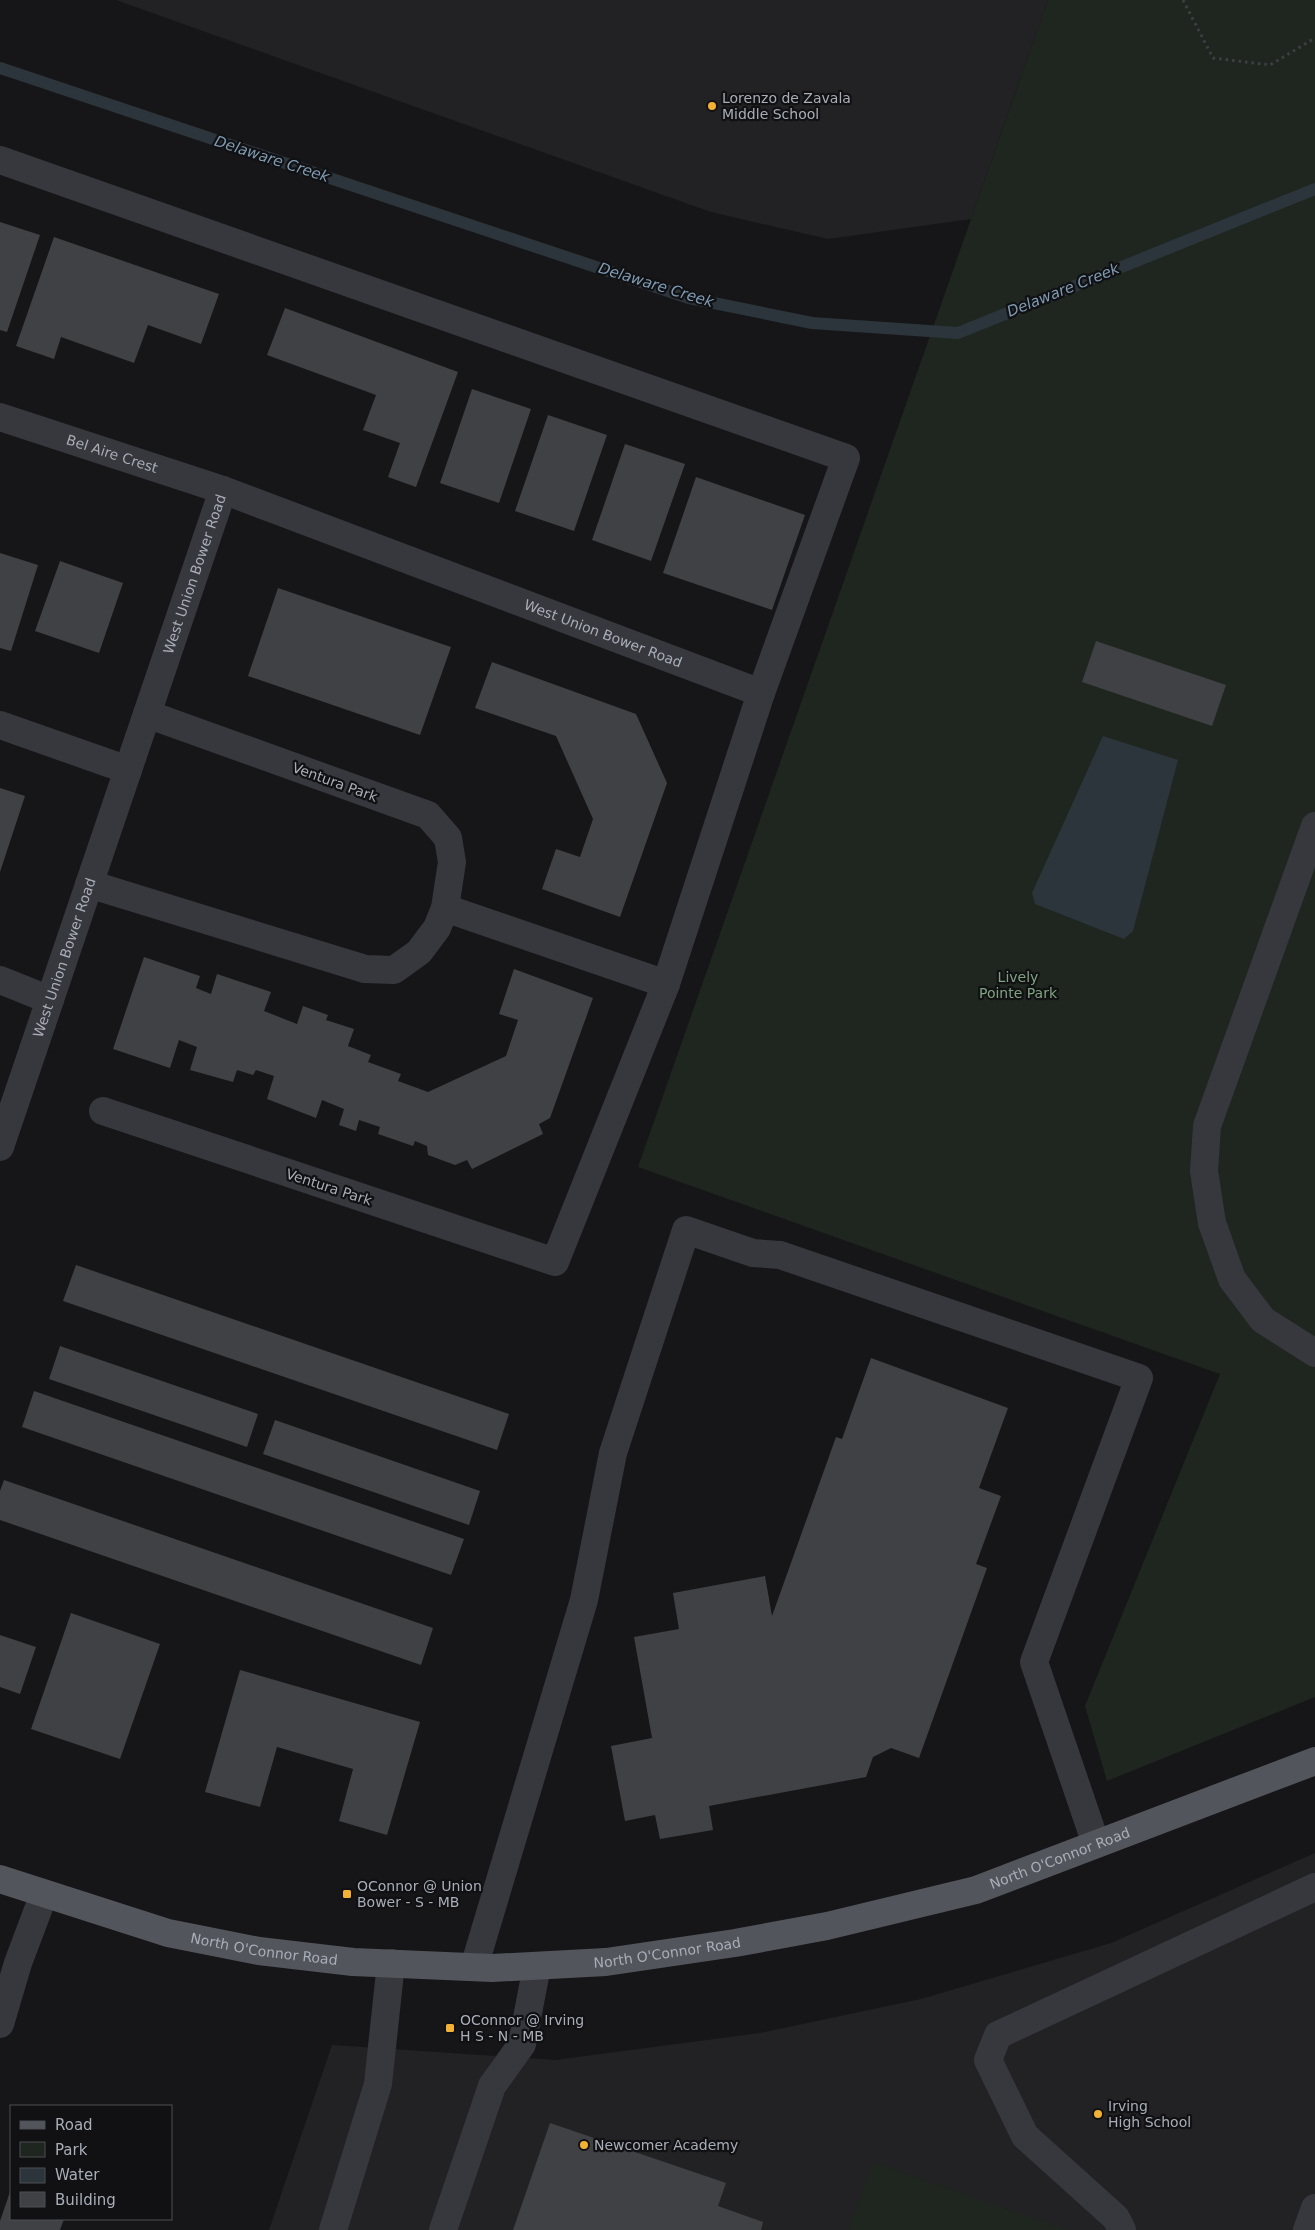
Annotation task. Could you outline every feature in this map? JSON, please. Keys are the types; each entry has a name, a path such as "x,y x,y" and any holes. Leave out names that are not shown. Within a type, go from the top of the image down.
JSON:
{"main road":[{"name":"North O'Connor Road","path":"0,1879 168,1933 259,1950 353,1962 474,1967 606,1962 735,1943 827,1926 976,1890 1315,1761"}],"street":[{"path":"0,160 846,458 761,693 666,984 445,908"},
{"name":"Bel Aire Crest","path":"0,417 224,490"},
{"name":"West Union Bower Road","path":"0,1147 224,490 761,693"},
{"name":"Ventura Park","path":"89,884 365,969 394,970 419,952 437,928 445,908 452,862 448,838 428,815 147,714"},
{"path":"0,725 128,770"},
{"path":"1315,826 1207,1126 1204,1171 1212,1223 1232,1279 1263,1320 1315,1353"},
{"path":"0,980 50,1000"},
{"name":"Ventura Park","path":"103,1111 555,1262 666,984"},
{"path":"474,1967 584,1600 613,1453 686,1230 753,1253 780,1254 1138,1378 1034,1662 1096,1844"},
{"path":"1122,2230 1116,2218 1025,2136 988,2060 998,2035 1315,1887"},
{"path":"0,2024 18,1963 44,1894"},
{"path":"333,2230 378,2084 391,1963"},
{"path":"443,2230 492,2086 522,2044 538,1966"},
{"path":"1307,2230 1315,2208"}],"path":[{"path":"1184,0 1213,58 1270,65 1315,38"}],"shaded area":[{"name":"Lorenzo de Zavala Middle School","path":"116,0 1048,0 971,219 828,239 711,212"},
{"path":"1315,1853 1315,2230 269,2230 332,2045 555,2060 760,2033 921,1999 1111,1943"}],"green space":[{"name":"Lively Pointe Park","path":"1048,0 1315,0 1315,1697 1107,1781 1085,1706 1220,1374 638,1167"},
{"path":"873,2162 1067,2230 849,2230"}],"water":[{"path":"1103,736 1178,760 1133,931 1124,939 1035,904 1032,893"}],"building":[{"path":"0,222 40,235 7,332 0,330"},
{"path":"54,237 219,294 201,344 148,325 134,363 61,337 54,359 16,346"},
{"path":"285,308 458,372 416,487 388,477 400,443 363,430 376,395 267,355"},
{"path":"472,389 531,409 499,503 440,483"},
{"path":"548,415 607,435 574,531 515,511"},
{"path":"625,444 685,464 651,561 592,540"},
{"path":"696,477 805,515 772,610 663,573"},
{"path":"0,553 38,565 11,651 0,648"},
{"path":"60,561 123,583 99,653 35,631"},
{"path":"278,588 451,647 420,735 248,676"},
{"path":"1096,641 1226,685 1212,726 1082,682"},
{"path":"492,662 636,714 667,783 620,917 542,889 556,849 580,857 593,819 556,736 475,708"},
{"path":"0,788 25,796 0,872"},
{"path":"144,957 200,976 196,988 211,994 217,974 271,992 264,1011 297,1024 303,1006 328,1015 326,1020 354,1029 348,1046 371,1055 368,1062 401,1074 398,1081 428,1092 506,1056 518,1020 499,1014 514,969 593,998 550,1118 539,1124 543,1134 472,1169 467,1160 455,1165 428,1155 427,1146 415,1141 413,1146 378,1134 380,1127 359,1120 356,1131 339,1125 344,1109 322,1100 316,1118 267,1099 274,1076 256,1070 253,1075 237,1070 233,1082 190,1070 197,1047 179,1040 170,1068 113,1049"},
{"path":"76,1265 509,1414 497,1450 63,1301"},
{"path":"60,1346 258,1414 247,1447 49,1379"},
{"path":"871,1358 1008,1408 979,1488 1001,1496 976,1564 987,1568 919,1758 891,1748 873,1757 866,1777 709,1806 713,1830 660,1839 655,1815 625,1821 611,1746 652,1738 634,1637 679,1629 673,1593 765,1576 772,1616 836,1437 842,1439"},
{"path":"34,1391 464,1539 451,1575 22,1427"},
{"path":"275,1420 480,1491 469,1525 263,1454"},
{"path":"4,1480 433,1628 421,1665 0,1520 0,1491"},
{"path":"71,1613 160,1644 120,1759 31,1729"},
{"path":"0,1635 36,1647 20,1694 0,1687"},
{"path":"240,1670 420,1722 387,1835 339,1821 353,1769 277,1747 260,1807 205,1792"},
{"path":"550,2123 726,2183 718,2206 763,2222 761,2230 513,2230"},
{"path":"10,2192 10,2220 64,2220 60,2230 0,2230 0,2221"}],"waterway":[{"name":"Delaware Creek","path":"0,68 689,298 812,323 958,333 1315,189"}],"place":[{"name":"Lorenzo de Zavala Middle School","path":"712,106"},
{"name":"OConnor @ Union Bower - S - MB","path":"347,1894"},
{"name":"OConnor @ Irving H S - N - MB","path":"450,2028"},
{"name":"Irving High School","path":"1098,2114"},
{"name":"Newcomer Academy","path":"584,2145"}]}
